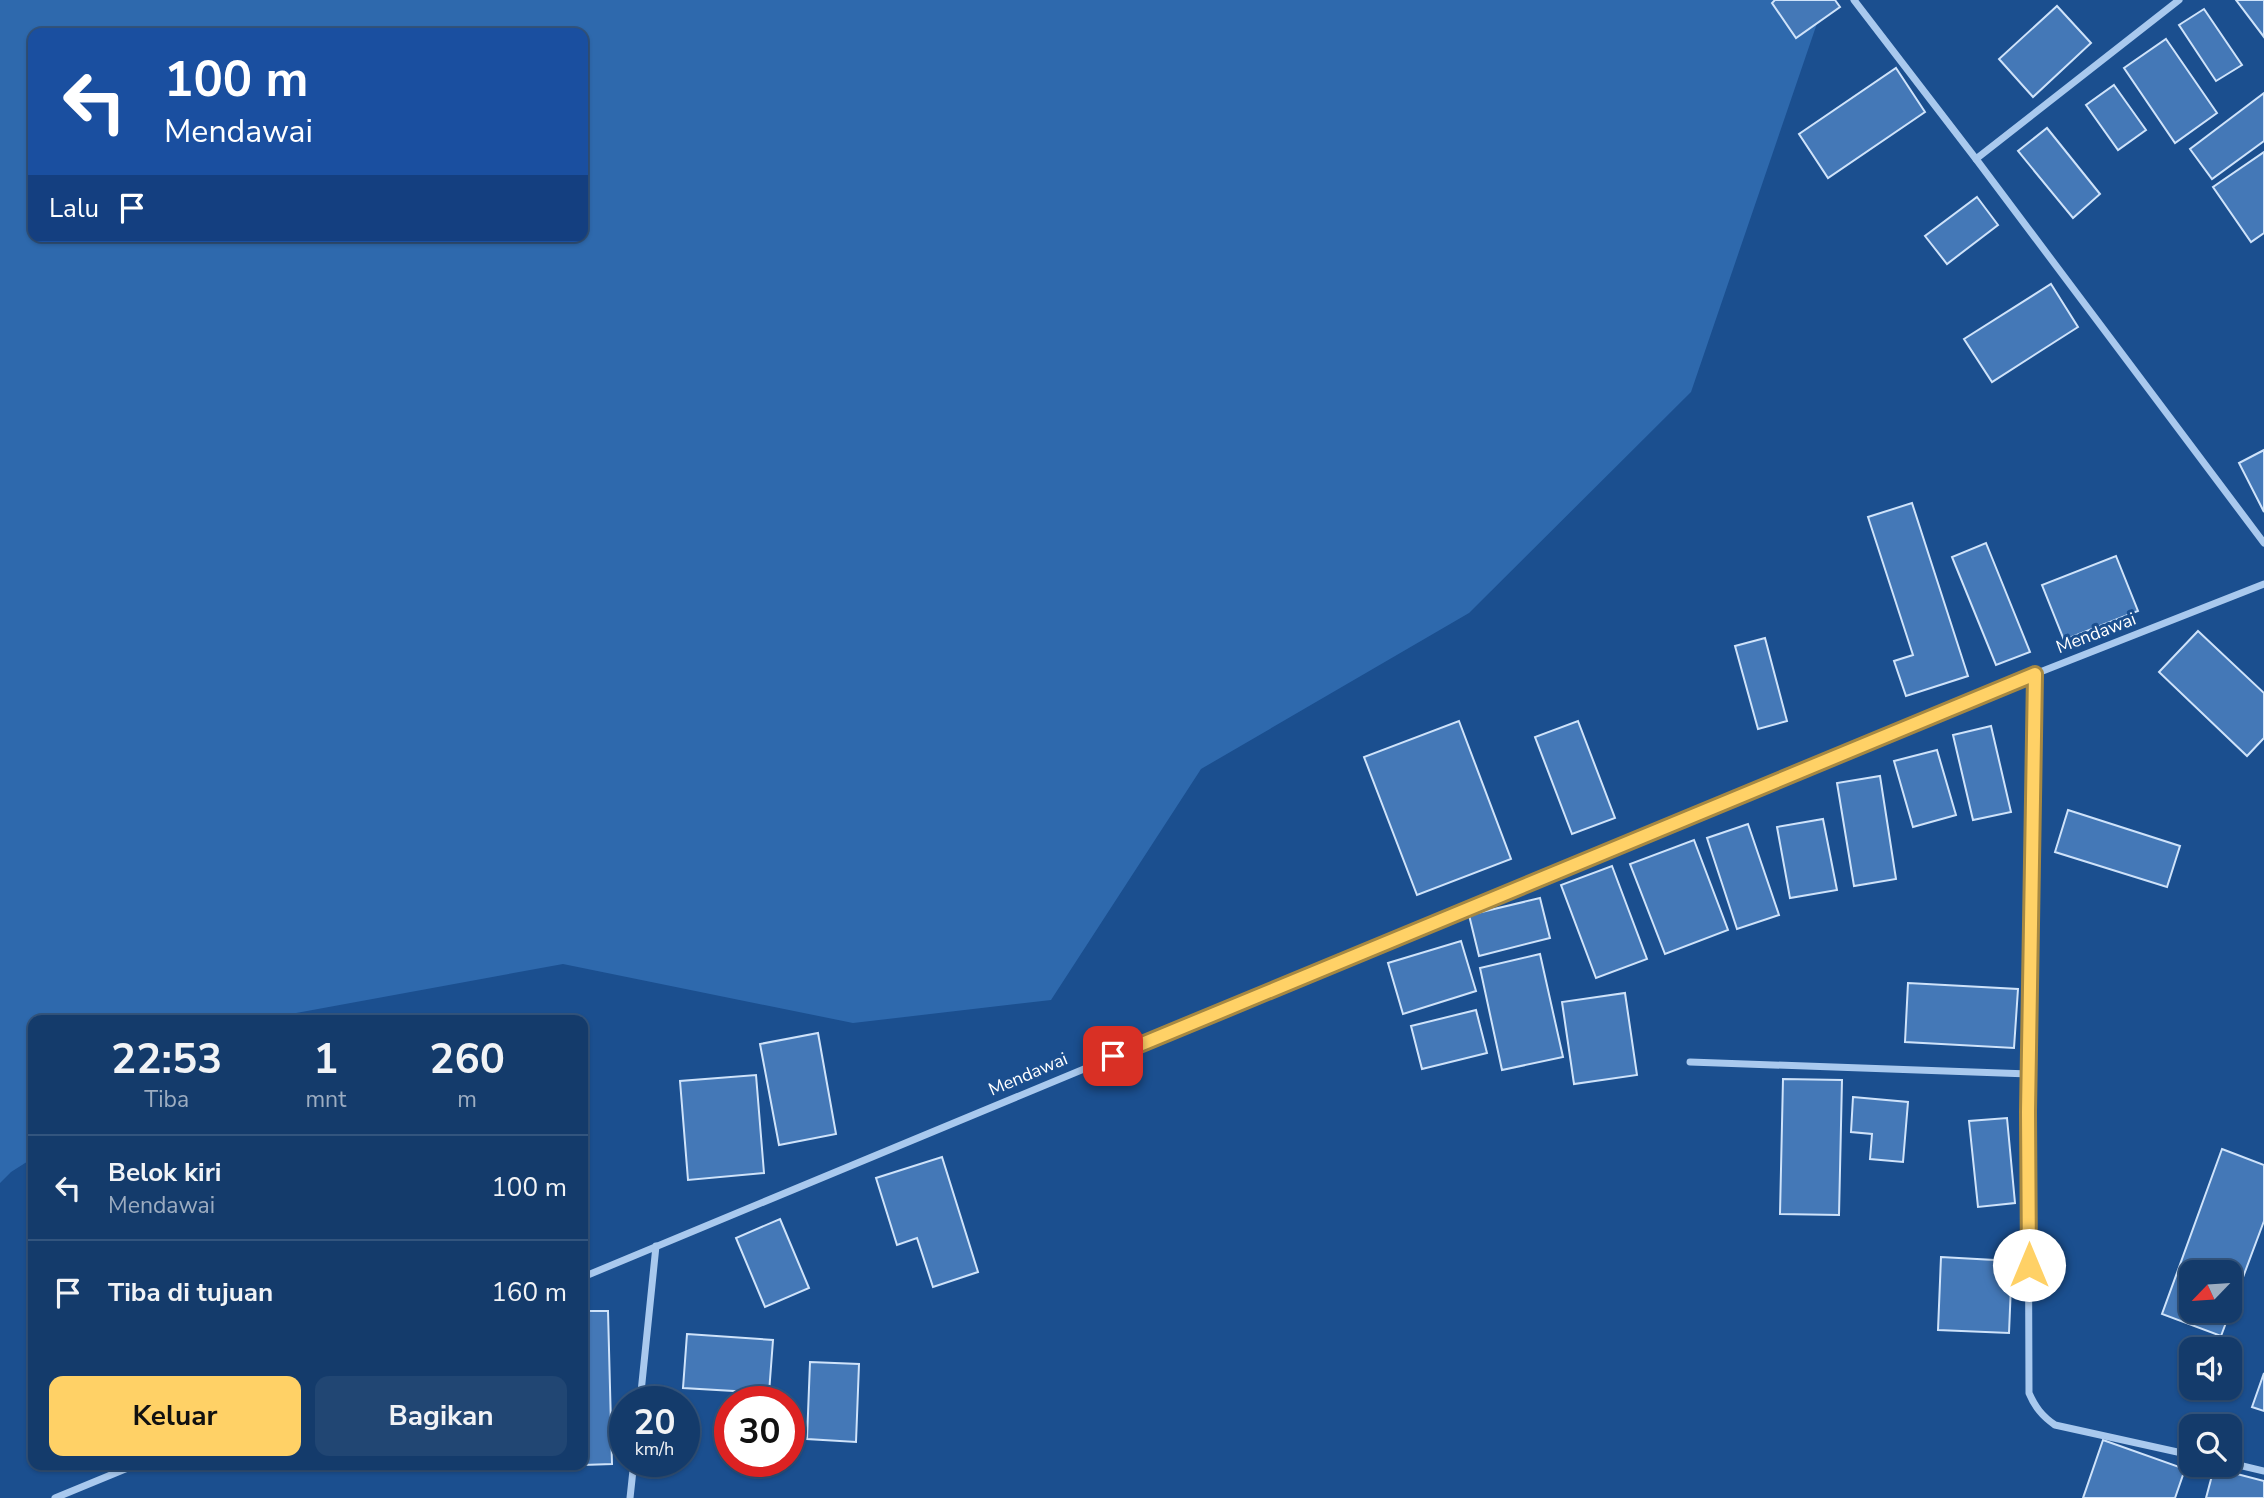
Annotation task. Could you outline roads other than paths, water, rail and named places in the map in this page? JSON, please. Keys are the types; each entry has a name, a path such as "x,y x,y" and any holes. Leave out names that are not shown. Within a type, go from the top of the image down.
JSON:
{"street":[{"path":"1854,0 2264,543"},
{"path":"1976,159 2179,0"},
{"name":"Mendawai","path":"588,1274 2035,674 2264,584"},
{"path":"2035,674 2029,1074 2029,1393 2035,1406 2054,1426 2179,1452"},
{"path":"1690,1062 2029,1074"},
{"path":"642,1386 656,1246"},
{"path":"2242,1466 2264,1471"},
{"path":"55,1498 123,1470"},
{"path":"630,1498 632,1477"}]}
